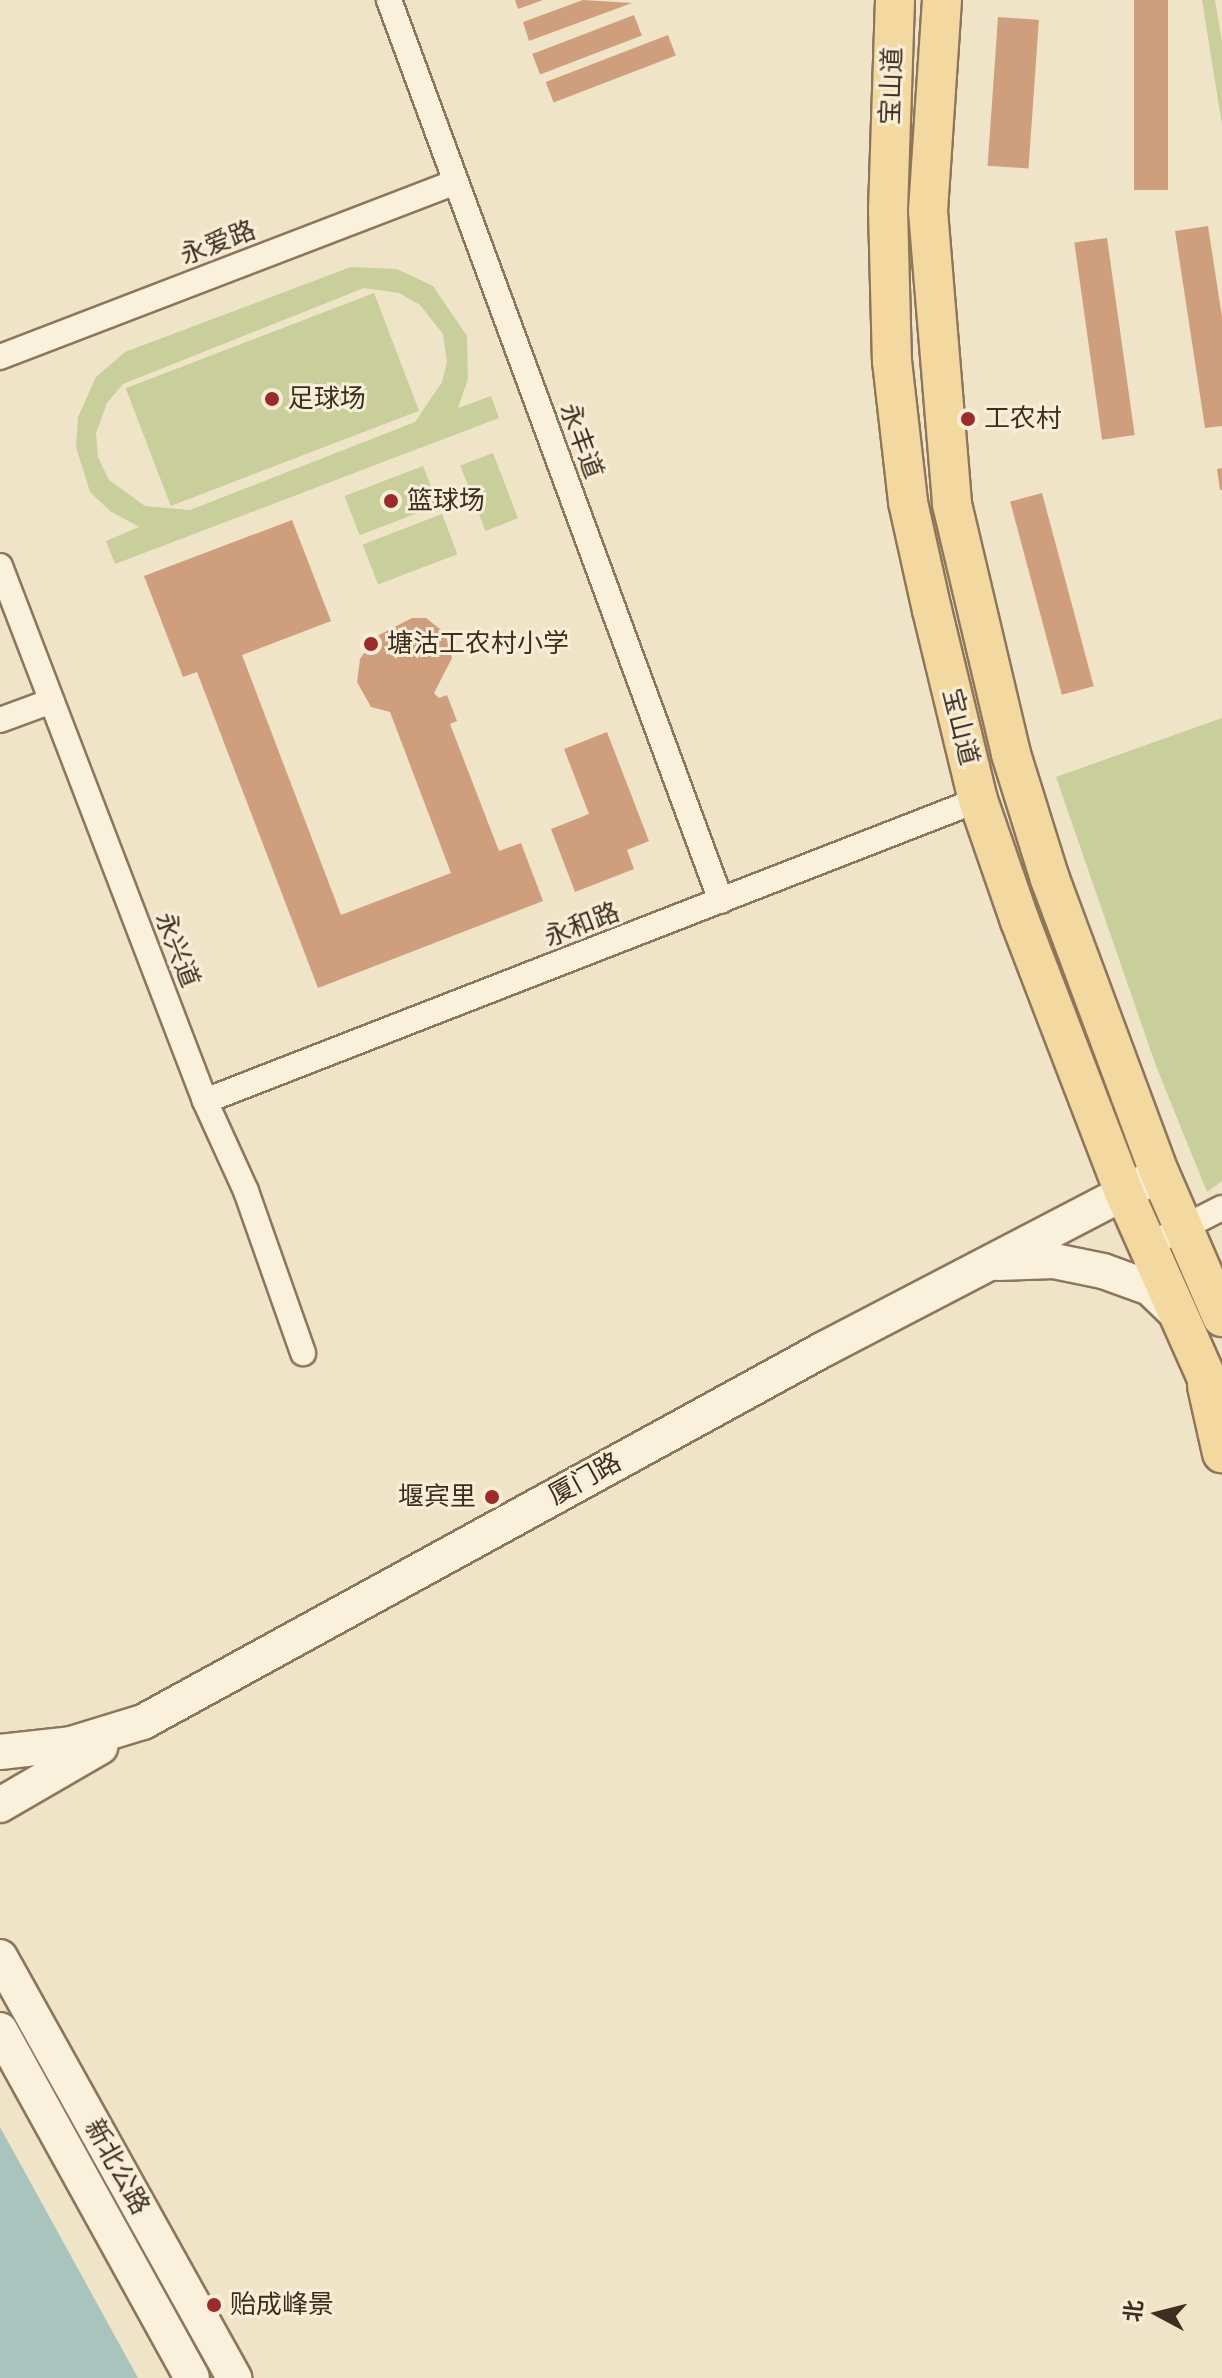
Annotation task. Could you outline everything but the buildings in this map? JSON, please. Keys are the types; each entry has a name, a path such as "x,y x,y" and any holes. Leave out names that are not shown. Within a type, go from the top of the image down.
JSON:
{"main road":[{"name":"宝山道","path":"895,0 888,210 892,361 908,502 978,800 1042,985 1119,1181 1214,1398 1222,1453"},
{"name":"宝山道","path":"942,0 928,211 952,504 1011,754 1050,879 1156,1165 1222,1317"}],"street":[{"name":"永丰道","path":"389,0 721,901"},
{"name":"永爱路","path":"0,357 456,182"},
{"name":"永兴道","path":"0,566 205,1101 246,1191 303,1353"},
{"path":"0,720 52,701"},
{"name":"永和路","path":"205,1101 978,800"},
{"name":"厦门路","path":"0,1731 105,1717 1119,1181 1156,1165"},
{"name":"厦门路","path":"0,1752 71,1744 143,1722 978,1267 1119,1181"},
{"path":"1147,1246 1222,1208"},
{"path":"978,1267 1022,1259 1079,1266 1150,1288 1175,1312"},
{"path":"0,1805 143,1722"},
{"name":"新北公路","path":"0,1957 234,2378"},
{"name":"新北公路","path":"0,2030 192,2378"}],"green space":[{"path":"1202,0 1215,0 1222,41 1222,125"},
{"path":"351,267 397,269 433,286 467,336 468,379 458,408 491,396 499,418 115,564 106,541 139,527 110,511 90,492 76,447 78,417 96,377 125,352","holes":["364,288 399,293 420,305 443,334 447,362 442,382 415,422 190,510 145,506 109,480 98,457 96,433 107,403 123,384"]},
{"name":"足球场","path":"374,293 419,411 171,506 126,388"},
{"path":"493,453 518,518 485,531 460,466"},
{"name":"篮球场","path":"423,466 438,505 360,535 345,496"},
{"name":"篮球场","path":"442,514 457,554 378,585 363,544"},
{"path":"1222,718 1222,1181 1207,1192 1156,1066 1056,777"}],"water":[{"path":"0,2127 138,2378 0,2378"}],"place":[{"name":"足球场","path":"272,399"},
{"name":"工农村","path":"968,419"},
{"name":"篮球场","path":"391,501"},
{"name":"塘沽工农村小学","path":"371,644"},
{"name":"堰宾里","path":"492,1497"},
{"name":"贻成峰景","path":"214,2305"}]}
